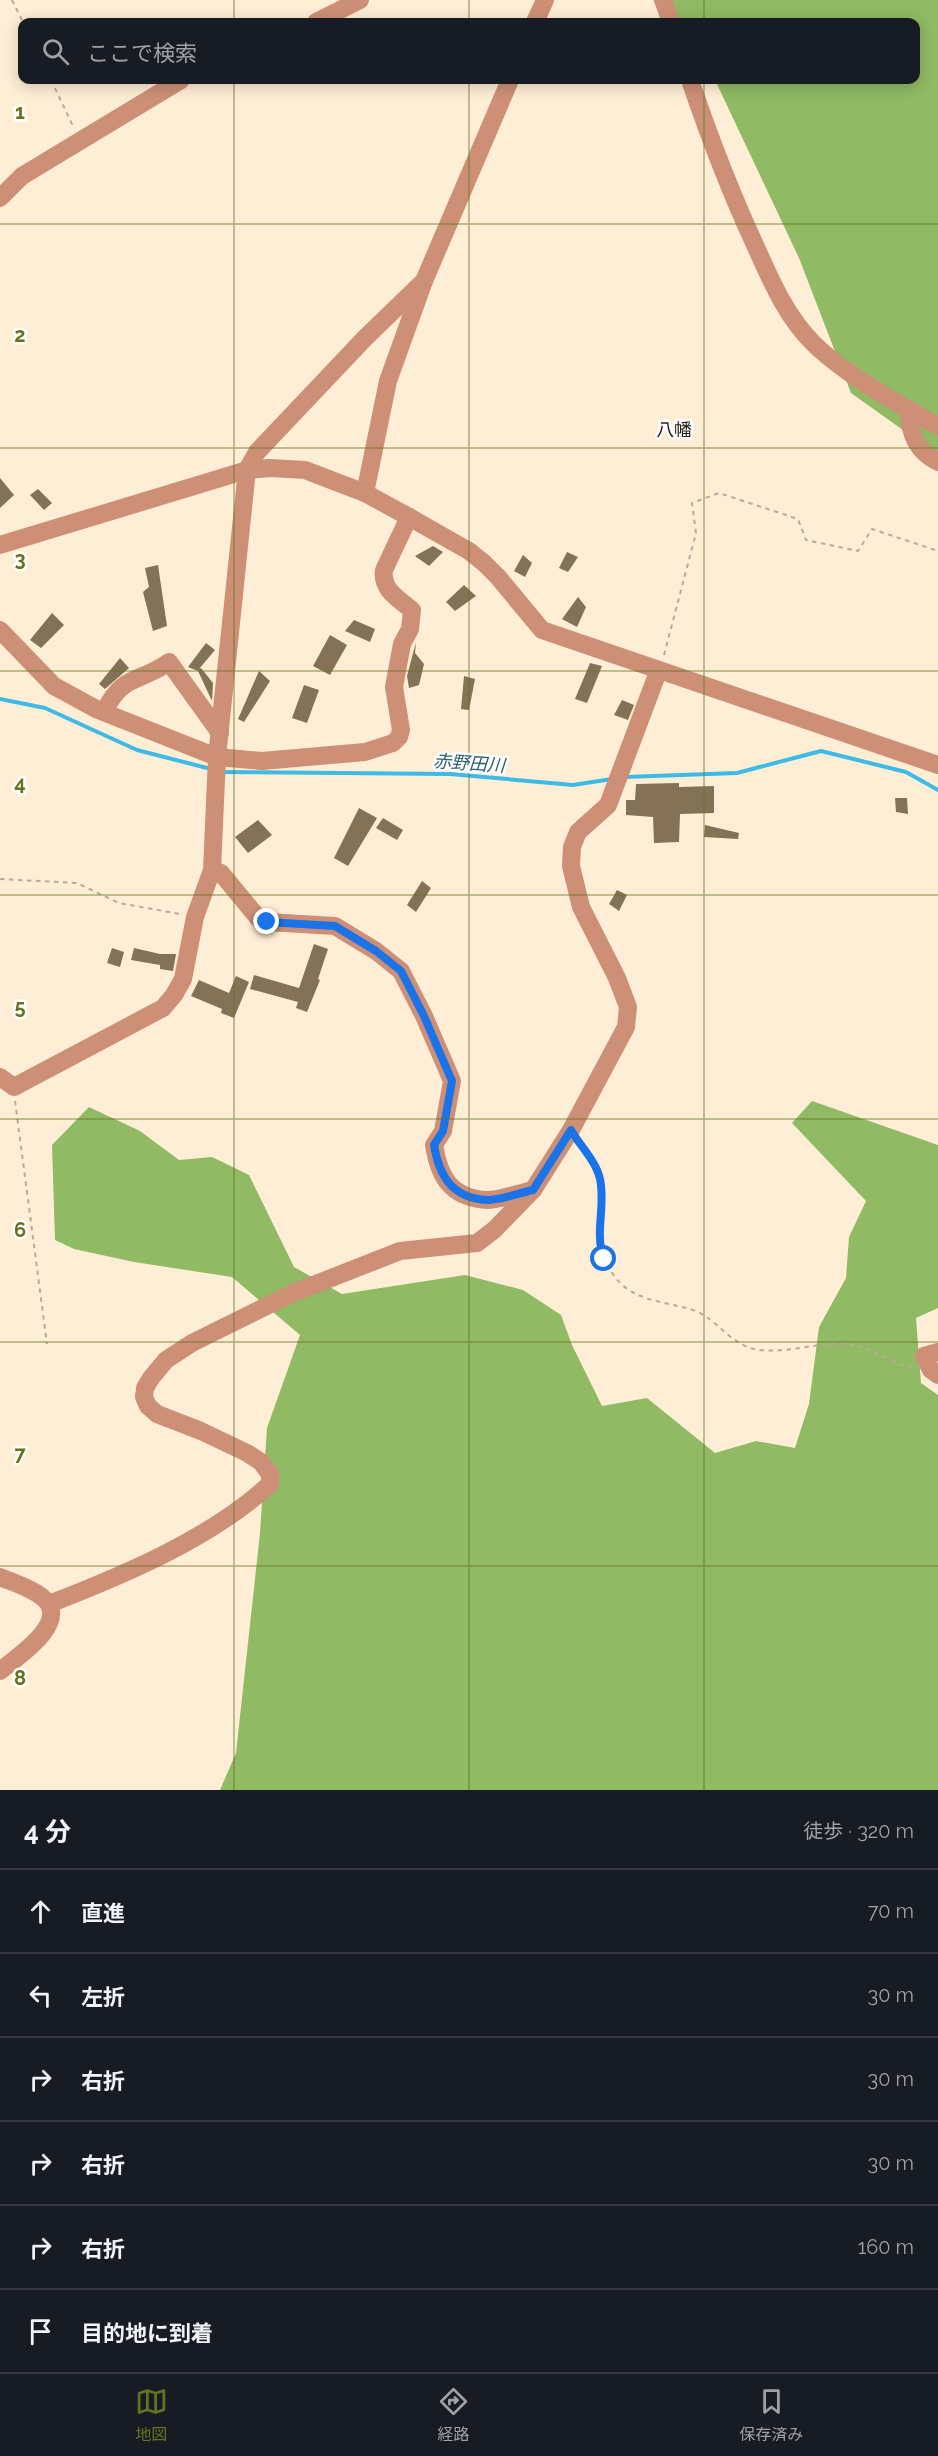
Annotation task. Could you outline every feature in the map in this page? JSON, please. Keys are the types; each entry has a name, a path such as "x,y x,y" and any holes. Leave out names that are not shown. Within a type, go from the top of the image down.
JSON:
{"street":[{"path":"324,18 360,0"},
{"path":"537,18 544,0"},
{"path":"663,0 670,18"},
{"path":"0,198 22,176 174,84"},
{"path":"365,493 388,381 424,281 508,84"},
{"path":"691,84 718,158 782,303 813,343 852,373 938,426"},
{"path":"7,1082 163,1008 183,979 195,917 212,870 217,765 247,470 257,452 365,338 424,281"},
{"path":"909,410 909,430 919,446 938,462"},
{"path":"0,545 247,470 270,468 305,470 365,493 470,551 498,576 542,630 658,672 938,765"},
{"path":"0,630 54,686 217,765 365,752 393,743 399,737 401,730 394,687 402,644 410,628 412,610 388,591 382,578 409,517"},
{"path":"104,712 113,694 128,681 154,673 169,662 220,733"},
{"path":"49,1604 109,1581 193,1538 254,1498 270,1484 270,1474 261,1462 247,1453 201,1431 157,1414 148,1406 144,1397 145,1388 166,1360 192,1343 293,1293 400,1251 477,1244 533,1190 571,1130 604,1064 626,1027 628,1007 617,978 581,907 571,866 572,847 578,832 608,805 658,672"},
{"path":"212,870 221,873 259,919 335,926 376,951 401,971 424,1016 452,1081 443,1131 434,1145 444,1180 464,1195 488,1200 533,1190"},
{"path":"931,1354 931,1370 938,1375"},
{"path":"0,1577 42,1597 49,1604 52,1613 49,1624 42,1635 0,1671"}],"path":[{"path":"12,0 21,18"},
{"path":"53,84 80,139"},
{"path":"658,672 669,639 696,533 692,502 719,493 798,519 806,540 858,551 872,529 938,551"},
{"path":"0,879 78,883 119,903 195,917"},
{"path":"7,1082 47,1344"},
{"path":"571,1130 600,1179 598,1245 616,1278 629,1291 645,1299 695,1311 707,1317 739,1343 755,1349 790,1350 846,1344 862,1348 909,1368 931,1354"}],"green space":[{"path":"653,0 938,0 938,455 851,393 799,258 717,84 920,84 920,18 670,18"},
{"path":"812,1101 938,1145 938,1308 916,1318 921,1383 938,1395 938,1790 220,1790 236,1753 260,1533 267,1428 300,1335 232,1277 134,1262 74,1249 55,1240 52,1145 89,1107 140,1131 179,1160 212,1157 249,1175 294,1267 342,1294 465,1275 523,1290 561,1315 572,1345 602,1406 647,1398 715,1453 756,1441 795,1448 809,1404 819,1327 846,1278 849,1237 866,1201 792,1123"}],"building":[{"path":"0,478 14,495 0,508"},
{"path":"38,489 52,503 44,510 30,495"},
{"path":"433,546 443,552 429,566 415,556"},
{"path":"567,552 578,557 568,572 559,568"},
{"path":"523,555 532,563 525,577 514,571"},
{"path":"158,565 167,626 153,631 143,592 149,587 145,568"},
{"path":"464,585 476,596 455,611 446,602"},
{"path":"578,597 586,607 577,627 562,619"},
{"path":"52,613 64,625 41,648 30,640"},
{"path":"354,620 375,629 370,642 345,631"},
{"path":"330,635 347,645 330,675 313,666"},
{"path":"416,642 415,653 424,664 419,685 409,688 407,676"},
{"path":"206,643 215,650 199,669 201,668 213,683 212,701 198,671 188,667"},
{"path":"120,658 129,668 105,689 99,684"},
{"path":"590,663 602,666 587,703 575,699"},
{"path":"259,671 270,681 244,722 238,719"},
{"path":"464,676 475,679 469,710 461,709"},
{"path":"304,685 319,690 307,723 292,718"},
{"path":"622,700 634,705 628,720 614,715"},
{"path":"679,783 679,787 714,786 714,813 680,814 679,842 654,843 653,817 626,815 626,800 635,800 636,784"},
{"path":"895,798 907,798 908,814 896,812"},
{"path":"359,808 377,818 348,866 334,858"},
{"path":"383,818 403,830 397,840 376,828"},
{"path":"258,820 272,835 248,853 235,837"},
{"path":"705,825 739,833 738,839 704,837"},
{"path":"422,881 431,888 416,912 407,905"},
{"path":"617,890 627,895 619,911 609,904"},
{"path":"314,944 328,949 318,979 320,980 307,1012 296,1008 298,1002 250,989 254,975 299,988"},
{"path":"112,948 124,952 120,967 107,963"},
{"path":"134,948 160,954 176,954 173,971 160,969 160,965 131,960"},
{"path":"236,976 249,982 234,1018 221,1013 222,1009 191,996 199,980 229,993"}],"waterway":[{"name":"赤野田川","path":"0,699 45,708 137,750 211,769"},
{"name":"赤野田川","path":"625,777 737,773 821,751 906,772 938,790"},
{"name":"赤野田川","path":"221,772 450,774 573,785 612,779"}],"district":[{"name":"八幡","path":"674,429"}],"route":[{"path":"267,922 335,926 376,951 401,971 424,1016 452,1081 443,1131 434,1145 436,1160 444,1180 464,1195 488,1200 533,1190 571,1130 600,1179 598,1245 604,1259"}]}
